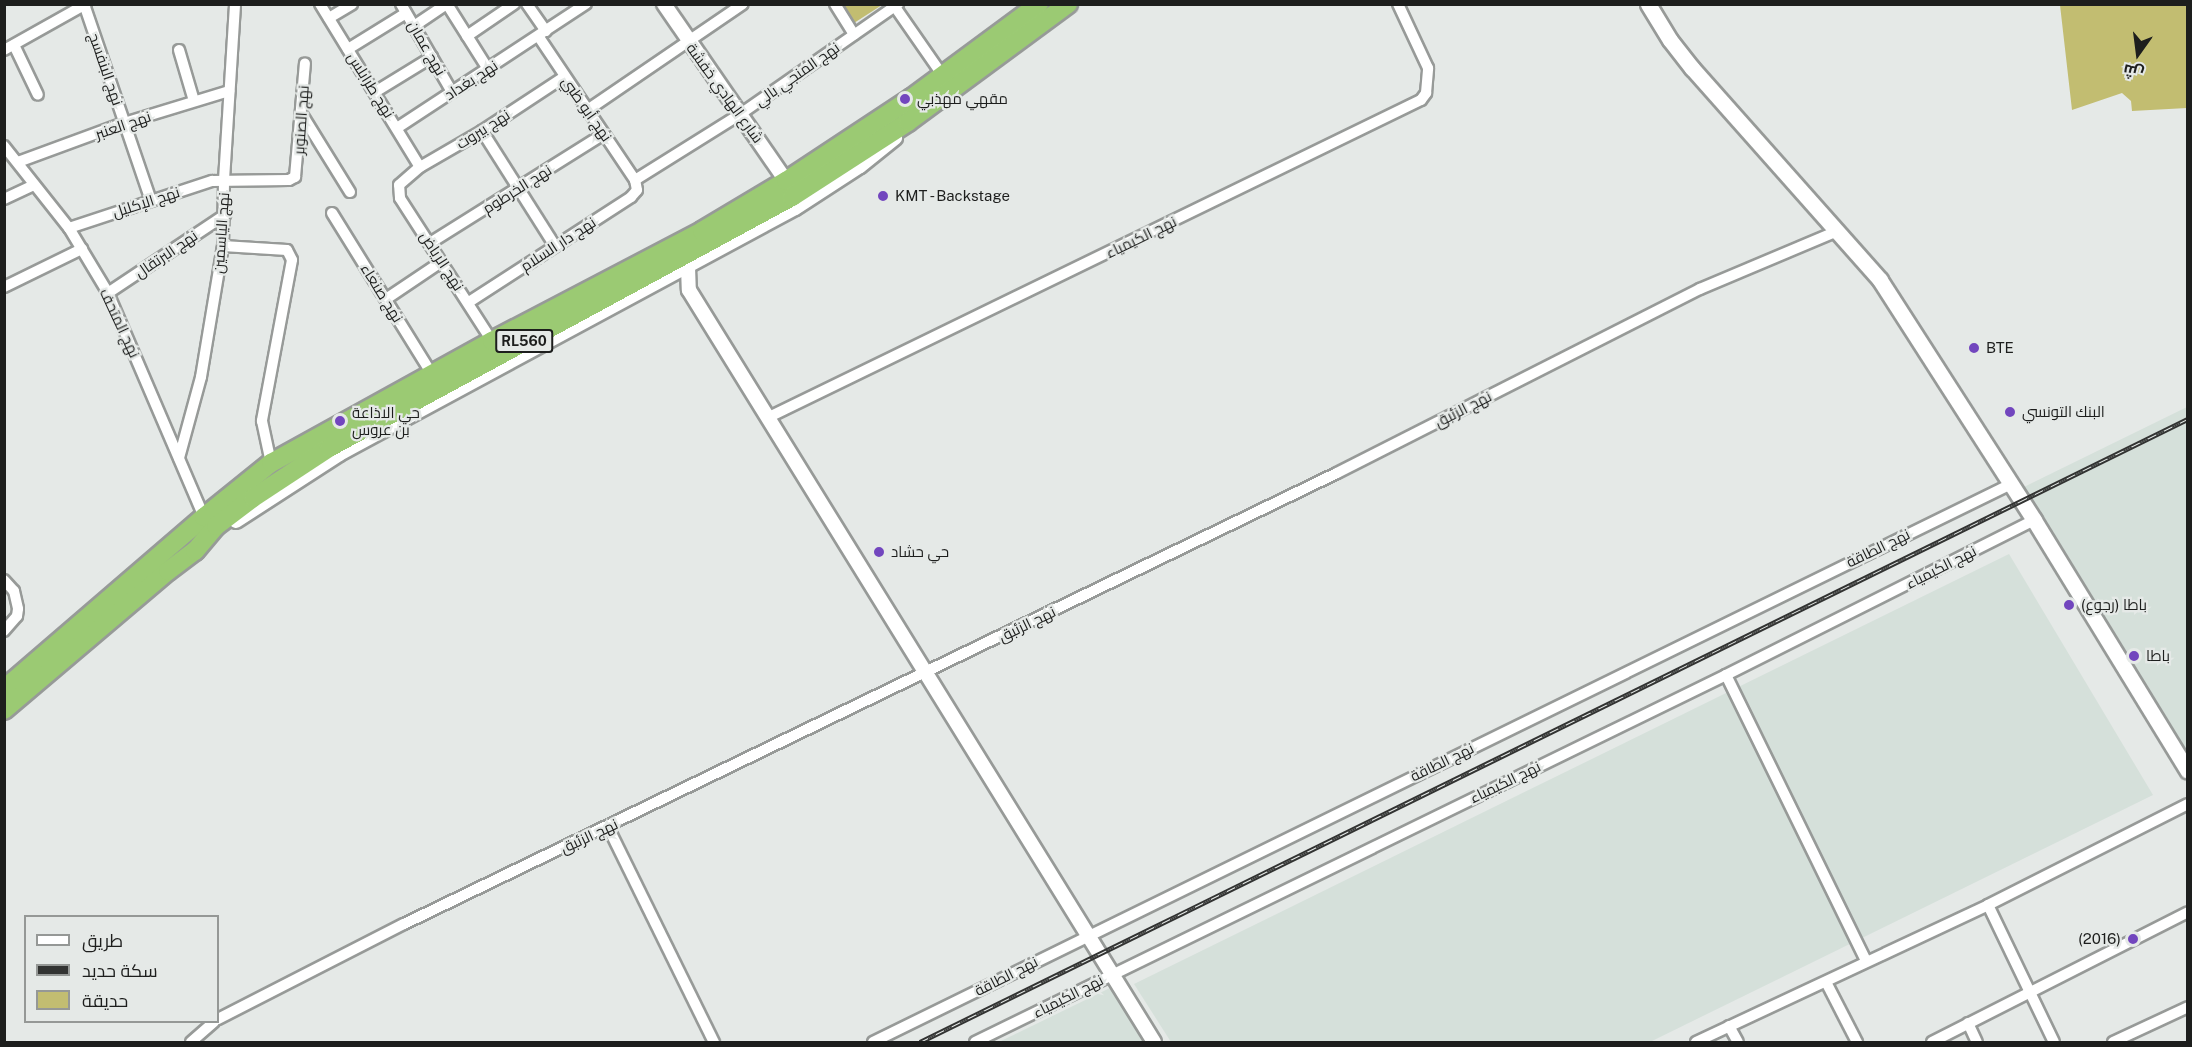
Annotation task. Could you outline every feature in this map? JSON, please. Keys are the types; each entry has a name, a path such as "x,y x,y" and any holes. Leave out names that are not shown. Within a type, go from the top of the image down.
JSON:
{"highway":[{"name":"RL560","path":"4,690 271,463 492,341 702,231 786,181 943,76 1039,4"},
{"name":"RL560","path":"4,710 168,570 195,551 216,526 329,448 792,197 908,122 1068,4"}],"main road":[{"path":"1648,4 1670,40 1692,68 1880,280 2034,520 2187,771"}],"street":[{"name":"نهج الياسمين","path":"179,458 201,377 223,246 224,180 235,4"},
{"name":"نهج طرابلس","path":"320,4 420,167"},
{"path":"329,18 352,4"},
{"path":"414,26 447,4 488,69"},
{"path":"467,36 514,4"},
{"name":"نهج أبو ظبي","path":"526,4 564,77 589,109 635,180"},
{"name":"نهج بغداد","path":"397,128 586,4"},
{"name":"شارع الهادي خفشة","path":"664,4 786,181"},
{"path":"589,109 743,4"},
{"path":"835,4 854,34"},
{"name":"نهج الكيمياء","path":"767,417 1421,100 1426,93 1428,68 1398,4"},
{"path":"38,95 9,48 85,5"},
{"name":"نهج البنفسج","path":"85,5 151,201"},
{"path":"895,5 943,76"},
{"name":"نهج المنجي بالي","path":"635,180 739,115 895,5"},
{"path":"348,49 403,9"},
{"name":"نهج عمان","path":"403,9 452,92"},
{"path":"179,50 194,100"},
{"path":"375,92 432,57"},
{"name":"نهج الصنوبر","path":"224,180 290,180 295,177 305,63"},
{"name":"نهج بيروت","path":"402,180 564,77"},
{"name":"نهج العنبر","path":"18,162 124,123 229,91"},
{"path":"301,113 350,192"},
{"path":"195,551 289,485 339,454 795,208 860,166 900,134 908,122"},
{"path":"482,131 555,246"},
{"name":"نهج الخرطوم","path":"430,243 604,134"},
{"name":"نهج المتحف","path":"4,146 69,228 108,293 204,518"},
{"name":"نهج الإكليل","path":"69,228 224,180"},
{"name":"نهج الرياض","path":"402,180 399,185 400,198 492,341"},
{"name":"نهج دار السلام","path":"469,303 631,197 637,190 635,180"},
{"path":"4,199 34,185"},
{"name":"نهج صنعاء","path":"332,213 432,374"},
{"name":"نهج البرتقال","path":"108,293 225,215"},
{"name":"نهج الزئبق","path":"219,1018 414,920 1337,473 1700,290 1837,231"},
{"path":"223,246 287,250 292,260 262,421 271,463"},
{"path":"4,287 82,249"},
{"path":"386,299 441,262"},
{"path":"688,267 689,290 928,672 1087,936 1154,1042"},
{"path":"662,279 689,290"},
{"name":"نهج الطاقة","path":"873,1042 2011,484"},
{"name":"نهج الكيمياء","path":"975,1042 1726,675 2034,520"},
{"path":"4,580 14,591 18,609 17,616 4,631"},
{"path":"1726,675 1866,961"},
{"path":"1696,1042 1988,905 2187,804"},
{"path":"608,827 714,1042"},
{"path":"1988,905 2054,1042"},
{"path":"1932,1042 2187,912"},
{"path":"1826,982 1857,1042"},
{"path":"2113,1042 2187,1006"},
{"name":"نهج الزئبق","path":"191,1042 213,1023"},
{"path":"1968,1023 1977,1042"},
{"path":"1729,1026 1738,1042"}],"shaded area":[{"path":"2187,407 2187,762 2024,487"},
{"path":"2009,554 2153,795 1650,1042 1171,1042 1134,984"},
{"path":"1110,988 1145,1042 999,1042"}],"green space":[{"path":"841,5 882,5 854,23"},
{"path":"2060,5 2187,5 2187,108 2132,111 2131,101 2122,93 2072,110"}],"railway":[{"path":"920,1042 2188,419"}],"place":[{"name":"مقهي مهذبي","path":"905,99"},
{"name":"KMT - Backstage","path":"883,196"},
{"name":"BTE","path":"1974,348"},
{"name":"البنك التونسي","path":"2010,412"},
{"name":"حي الاذاعة بن عروس","path":"340,421"},
{"name":"حي حشاد","path":"879,552"},
{"name":"باطا (رجوع)","path":"2069,605"},
{"name":"باطا","path":"2134,656"},
{"name":"(2016)","path":"2133,939"}]}
